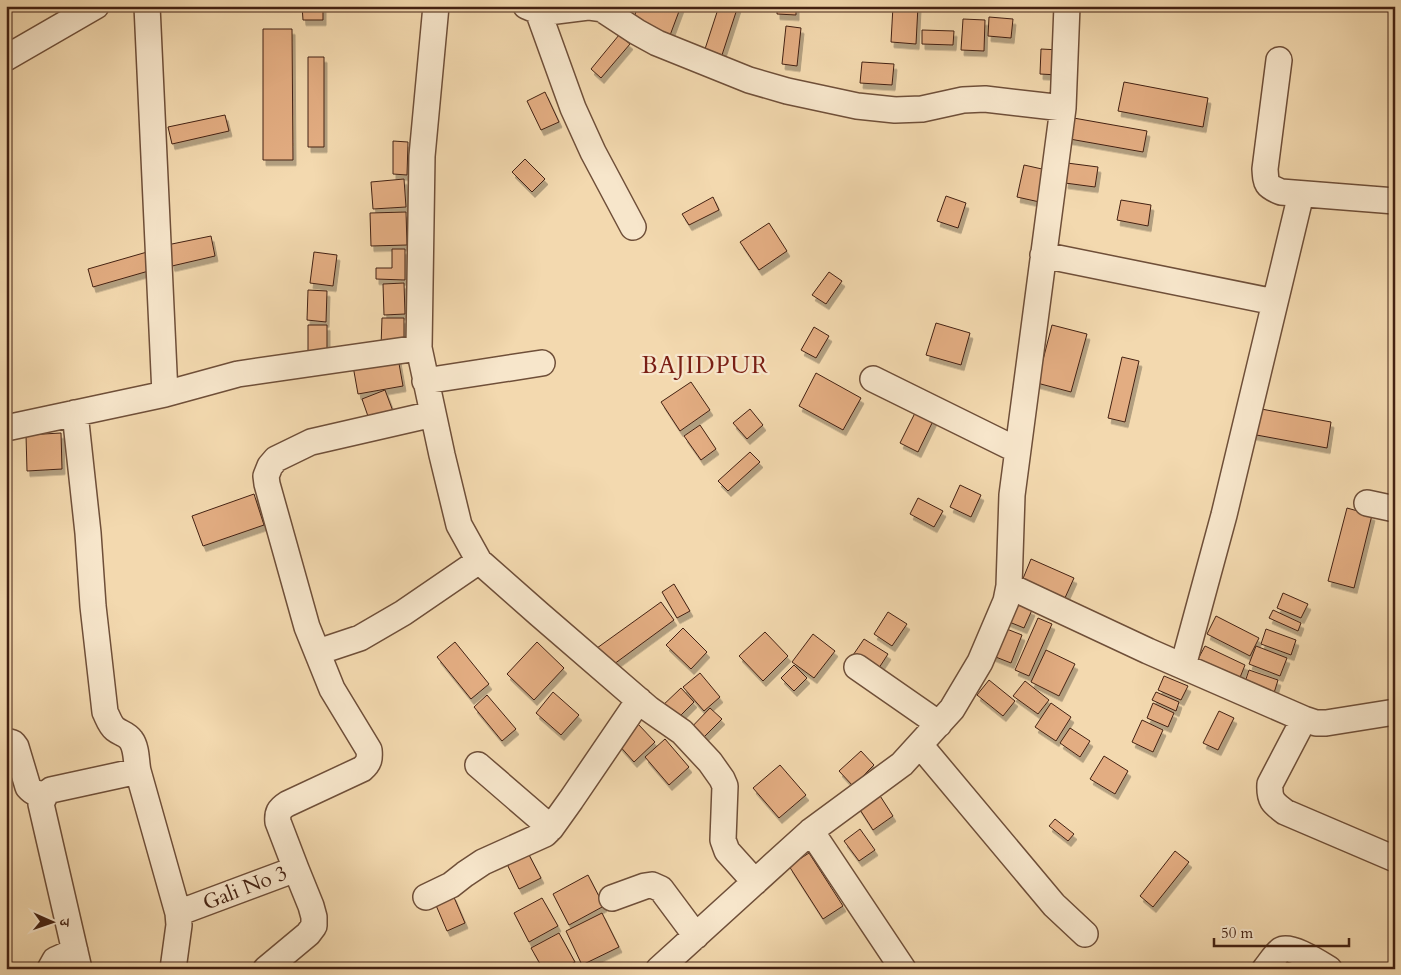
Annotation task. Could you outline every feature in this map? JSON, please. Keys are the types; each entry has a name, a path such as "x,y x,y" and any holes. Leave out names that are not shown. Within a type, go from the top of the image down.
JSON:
{"street":[{"path":"6,58 96,6"},
{"path":"147,6 165,394"},
{"path":"436,6 422,156 419,348 459,524 479,560 649,709 682,732 710,762 725,786 724,846 755,882"},
{"path":"659,969 811,831 902,764 920,745 952,709 977,669 1006,602 1009,586 1012,495 1063,108 1067,6"},
{"path":"532,9 548,12 588,7 602,9 657,43 749,80 787,91 856,106 895,110 922,109 963,100 985,99 1063,108"},
{"path":"532,9 593,152 633,228"},
{"path":"1279,60 1265,169 1266,183 1270,188 1281,192 1395,201"},
{"path":"1183,666 1224,515 1301,194"},
{"path":"1043,255 1275,302"},
{"path":"6,428 165,394 238,374 419,348"},
{"path":"425,381 542,364"},
{"path":"873,379 1018,450"},
{"path":"75,413 105,712 109,722 115,729 127,736 135,748 138,771 178,913 179,925 173,969"},
{"path":"433,414 311,442 276,459 270,466 266,476 267,484 305,620 318,652 360,638 402,613 479,560"},
{"path":"1367,503 1395,510"},
{"path":"1009,586 1148,651 1316,723 1395,712"},
{"name":"Gali No 3","path":"178,913 296,870 278,822 277,815 281,808 362,769 368,764 370,758 369,750 332,689 318,652"},
{"path":"856,667 939,724"},
{"path":"426,897 451,886 484,862 545,834 640,700"},
{"path":"1304,719 1270,784 1273,803 1285,812 1395,859"},
{"path":"6,741 16,746 28,787 35,793 45,795"},
{"path":"920,745 1054,905 1085,934"},
{"path":"478,765 551,828"},
{"path":"50,969 56,960 77,960 41,804 45,795 51,790 138,771"},
{"path":"811,831 903,969"},
{"path":"266,969 308,934 314,926 312,906 296,870"},
{"path":"612,898 652,885 660,889 696,936"},
{"path":"1265,969 1279,950 1284,948 1292,949 1329,969"}],"building":[{"path":"302,6 323,6 323,20 303,20"},
{"path":"638,6 681,6 669,38 632,23"},
{"path":"719,6 738,6 722,55 705,49"},
{"path":"777,6 796,6 796,15 777,14"},
{"path":"893,6 918,6 916,44 891,42"},
{"path":"989,17 1013,19 1011,38 988,36"},
{"path":"963,19 985,20 984,51 961,50"},
{"path":"786,26 801,28 797,66 782,64"},
{"path":"263,29 292,29 293,160 263,160"},
{"path":"922,30 954,31 953,45 922,44"},
{"path":"619,35 630,44 601,78 591,69"},
{"path":"1041,49 1060,50 1058,75 1040,74"},
{"path":"308,57 324,57 324,147 308,147"},
{"path":"862,62 894,64 892,85 860,83"},
{"path":"1124,82 1208,98 1203,127 1118,111"},
{"path":"545,92 559,122 541,130 527,101"},
{"path":"225,115 229,131 172,144 168,127"},
{"path":"1068,117 1147,131 1143,152 1064,138"},
{"path":"393,141 408,142 407,175 393,174"},
{"path":"525,159 545,179 532,192 512,172"},
{"path":"1067,163 1098,167 1095,187 1065,183"},
{"path":"1024,165 1051,171 1044,203 1017,197"},
{"path":"404,179 406,207 373,209 371,182"},
{"path":"946,196 966,203 958,228 937,221"},
{"path":"713,197 719,210 689,225 682,214"},
{"path":"1121,200 1151,205 1148,226 1117,220"},
{"path":"406,212 407,245 371,246 370,213"},
{"path":"769,223 787,251 759,270 740,242"},
{"path":"211,236 215,256 172,266 167,245"},
{"path":"392,249 405,249 405,280 376,279 376,268 392,268"},
{"path":"147,252 152,270 93,287 88,269"},
{"path":"314,252 337,255 333,286 310,283"},
{"path":"829,272 842,281 826,304 812,295"},
{"path":"404,283 405,314 384,315 383,284"},
{"path":"308,290 327,291 326,322 307,320"},
{"path":"382,318 404,318 404,348 381,347"},
{"path":"936,323 970,333 961,365 926,355"},
{"path":"308,325 327,325 327,356 308,356"},
{"path":"1052,325 1087,334 1071,392 1037,383"},
{"path":"814,327 829,336 816,358 801,350"},
{"path":"1122,357 1139,361 1125,422 1108,418"},
{"path":"398,358 403,386 358,394 353,366"},
{"path":"816,373 861,398 843,430 799,406"},
{"path":"691,382 710,410 680,431 661,402"},
{"path":"385,390 394,414 370,422 362,399"},
{"path":"1256,408 1331,422 1327,448 1251,434"},
{"path":"750,409 763,425 747,439 733,423"},
{"path":"916,411 934,419 918,452 900,443"},
{"path":"700,425 716,449 701,460 684,436"},
{"path":"61,433 62,469 27,471 26,435"},
{"path":"750,452 760,462 728,491 718,481"},
{"path":"960,485 981,495 971,517 950,507"},
{"path":"254,494 264,525 203,546 192,516"},
{"path":"918,498 943,511 934,527 910,514"},
{"path":"1347,508 1372,515 1354,588 1328,581"},
{"path":"1031,559 1074,578 1064,600 1022,581"},
{"path":"674,584 690,611 677,618 662,592"},
{"path":"1283,593 1308,604 1301,618 1277,608"},
{"path":"1009,601 1032,610 1024,628 1002,619"},
{"path":"661,602 674,620 610,667 597,648"},
{"path":"1273,610 1301,623 1298,631 1269,618"},
{"path":"888,612 907,624 892,646 874,634"},
{"path":"1216,616 1259,638 1250,656 1207,634"},
{"path":"1038,618 1052,624 1029,676 1015,670"},
{"path":"999,626 1022,635 1011,663 988,654"},
{"path":"683,628 707,652 691,669 666,645"},
{"path":"1266,629 1296,640 1291,655 1261,644"},
{"path":"765,632 788,656 763,681 739,656"},
{"path":"813,634 835,651 814,678 792,662"},
{"path":"864,639 888,654 875,674 851,658"},
{"path":"455,642 489,684 471,699 437,657"},
{"path":"537,642 564,668 534,700 507,674"},
{"path":"1205,646 1245,665 1239,680 1197,661"},
{"path":"1256,646 1287,658 1280,676 1249,664"},
{"path":"1046,650 1075,664 1059,696 1031,682"},
{"path":"794,665 807,678 794,691 781,678"},
{"path":"1249,670 1278,680 1274,693 1245,682"},
{"path":"700,673 720,697 704,711 683,687"},
{"path":"1164,676 1188,686 1181,700 1158,690"},
{"path":"989,680 1015,701 1003,716 977,695"},
{"path":"1025,681 1049,700 1038,714 1013,696"},
{"path":"681,688 694,702 674,722 660,708"},
{"path":"553,692 579,715 561,735 536,713"},
{"path":"1156,692 1179,702 1176,711 1152,700"},
{"path":"487,695 516,729 502,741 474,707"},
{"path":"1051,703 1071,717 1056,741 1035,727"},
{"path":"1153,703 1174,713 1168,727 1147,718"},
{"path":"710,708 722,719 697,744 686,733"},
{"path":"1219,711 1234,718 1218,750 1203,743"},
{"path":"1142,720 1163,730 1153,752 1132,742"},
{"path":"638,724 655,742 634,762 617,743"},
{"path":"1070,728 1090,741 1080,757 1060,743"},
{"path":"665,739 689,767 669,785 645,757"},
{"path":"861,751 874,765 853,786 839,771"},
{"path":"1104,756 1128,771 1115,794 1090,779"},
{"path":"780,765 806,795 779,818 753,788"},
{"path":"875,788 893,816 873,830 855,802"},
{"path":"1055,819 1074,834 1068,841 1049,826"},
{"path":"860,829 875,850 859,861 844,841"},
{"path":"527,851 541,878 519,889 506,862"},
{"path":"1175,851 1189,862 1153,907 1140,896"},
{"path":"809,853 843,906 823,919 789,866"},
{"path":"588,875 604,906 569,925 553,894"},
{"path":"453,895 465,923 447,931 435,903"},
{"path":"542,898 558,926 529,942 514,913"},
{"path":"602,913 619,947 582,965 566,931"},
{"path":"559,933 575,962 562,969 543,969 531,948"}],"district":[{"name":"BAJIDPUR","path":"705,365"}]}
